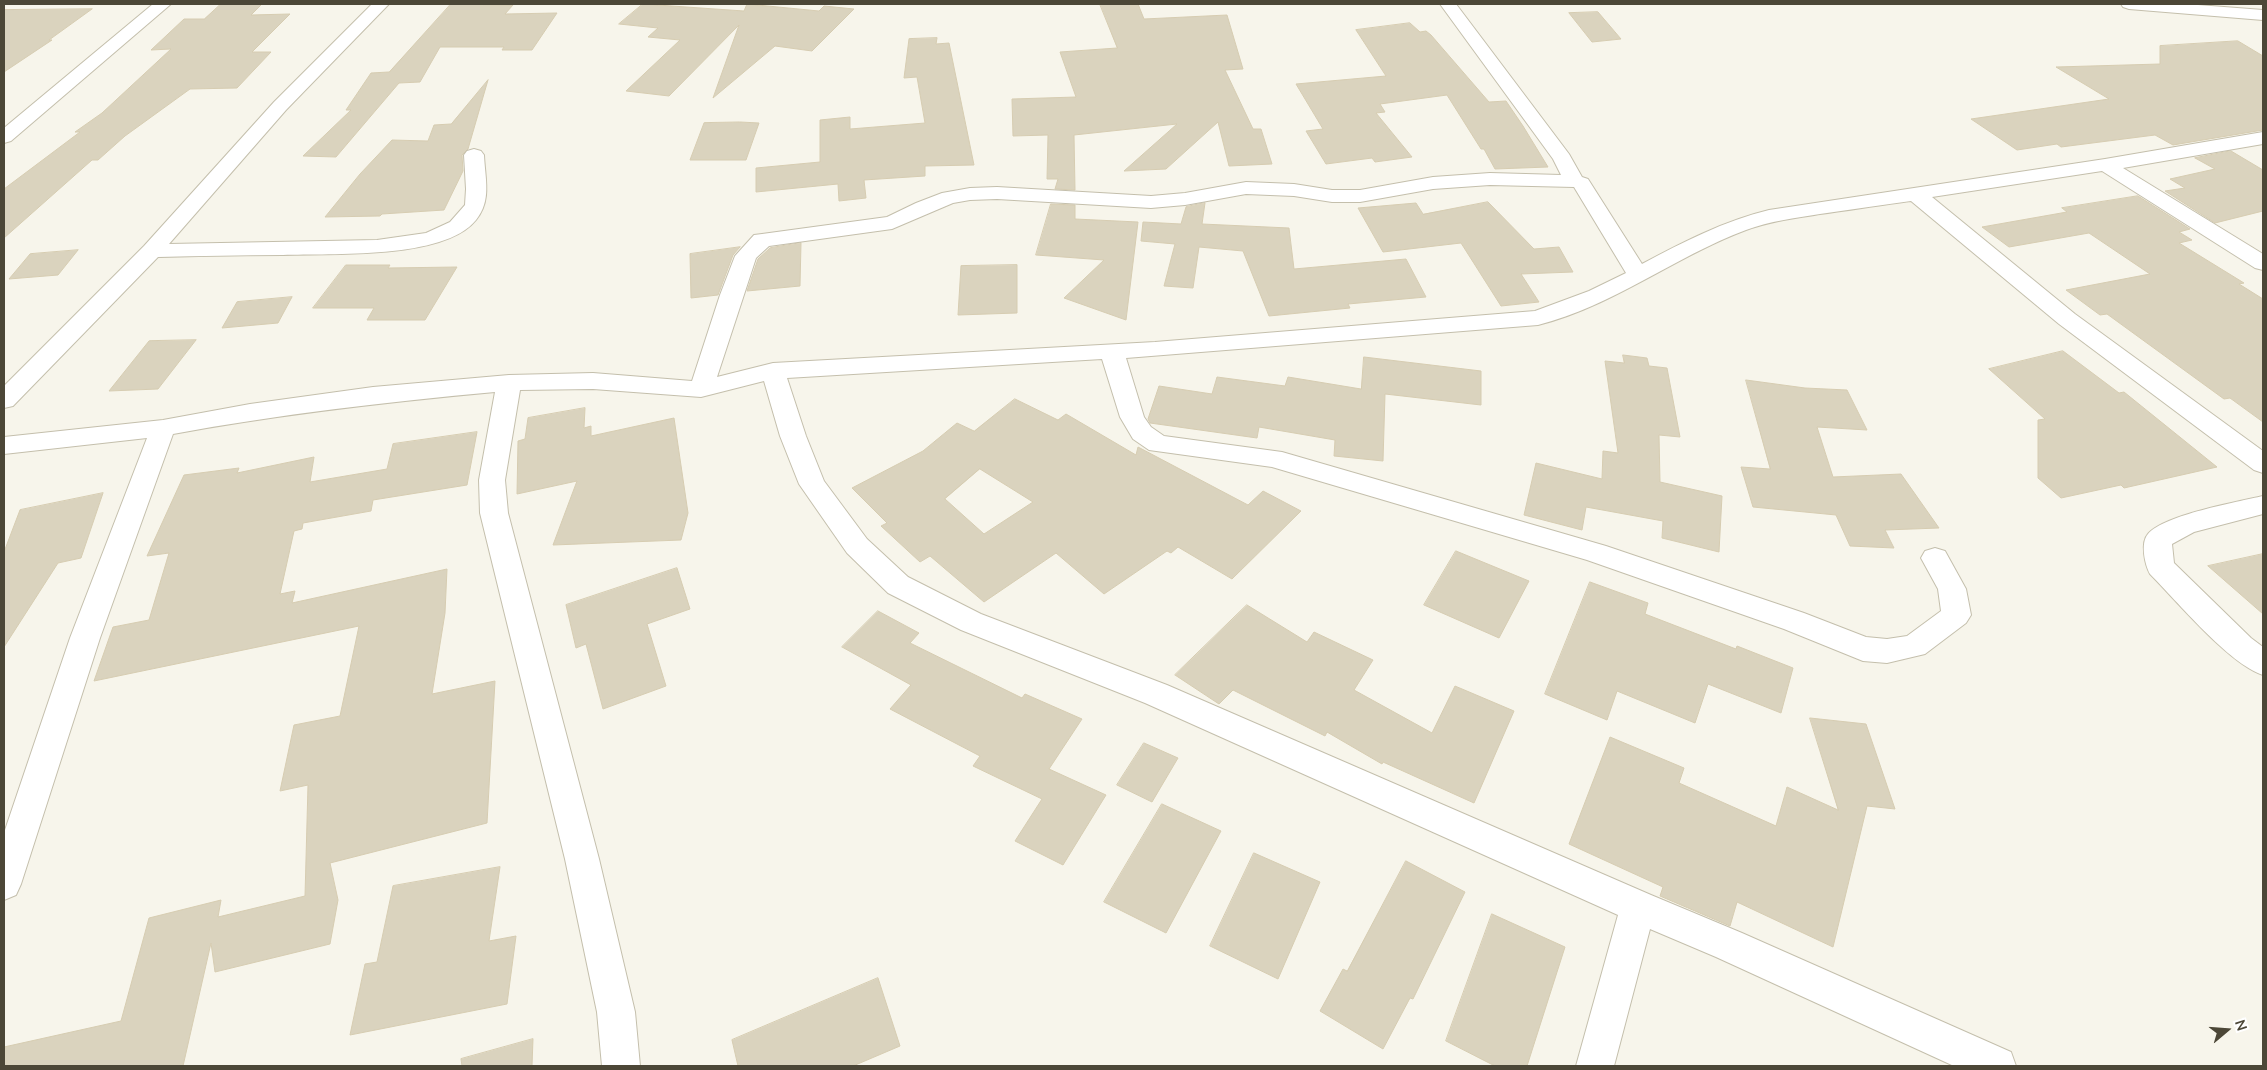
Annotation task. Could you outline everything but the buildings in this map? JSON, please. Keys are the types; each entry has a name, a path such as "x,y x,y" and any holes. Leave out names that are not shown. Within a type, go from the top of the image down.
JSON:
{"street":[{"path":"4,137 163,4"},
{"path":"4,400 152,252 280,106 381,4"},
{"path":"1448,4 1562,158 1574,180"},
{"path":"2129,4 2263,15"},
{"path":"4,445 163,428 250,412 373,395 509,383 593,381 701,389 773,370 1112,352 1538,318 1564,311 1638,275 1685,249 1747,222 1769,216 2104,165 2263,138"},
{"path":"152,252 377,246 414,242 444,234 460,225 476,204 474,155"},
{"path":"2104,165 2263,263"},
{"path":"701,389 731,295 746,256 762,240 892,224 923,207 950,197 970,194 998,193 1150,202 1186,199 1246,188 1294,190 1332,196 1360,196 1433,183 1490,179 1574,180 1581,183 1638,275"},
{"path":"1915,194 2068,319 2263,464"},
{"path":"1112,352 1132,417 1142,433 1158,444 1273,458 1349,480 1596,553 1794,621 1863,649 1888,651 1914,646 1956,615 1952,589 1935,558"},
{"path":"773,370 793,436 812,484 856,546 898,585 971,622 1156,694 1638,907 1729,945 1996,1066"},
{"path":"509,383 492,480 494,513 582,859 616,1012 622,1066"},
{"path":"4,884 85,638 163,428"},
{"path":"2263,505 2186,524 2158,540 2160,567 2240,646 2263,663"},
{"path":"1595,1066 1638,907"}]}
